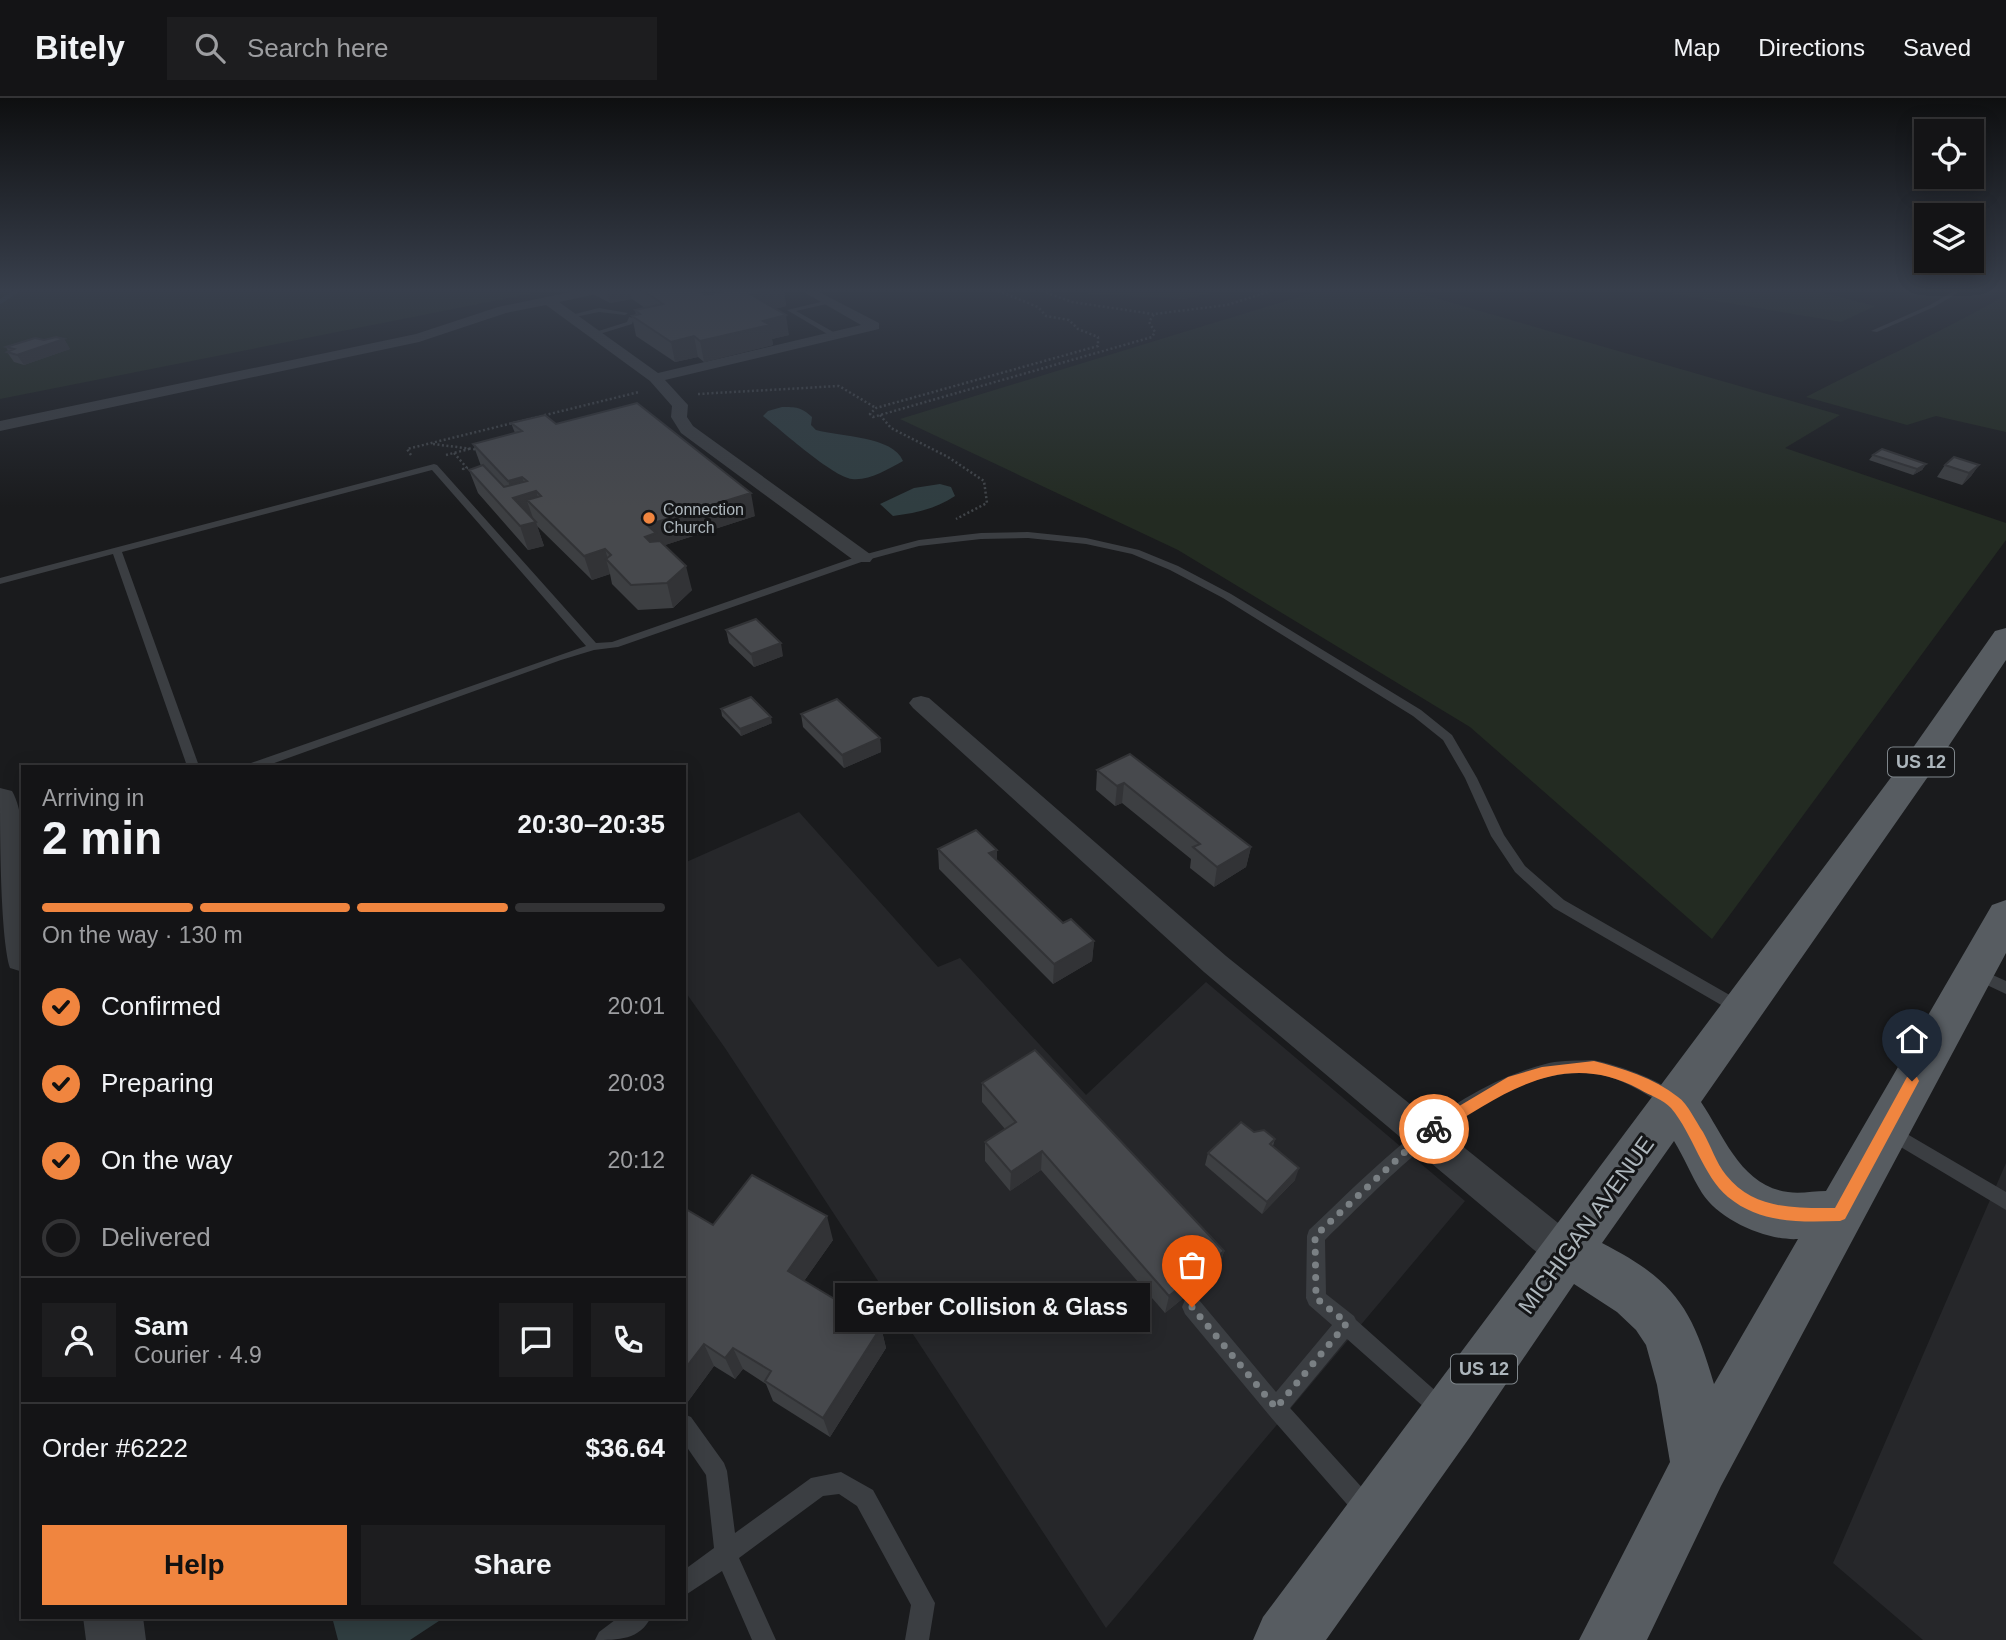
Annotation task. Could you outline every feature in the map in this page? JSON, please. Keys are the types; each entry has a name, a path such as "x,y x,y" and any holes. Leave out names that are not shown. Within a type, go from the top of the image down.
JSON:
{"main road":[{"name":"MICHIGAN AVENUE","path":"1286,1640 1450,1417 1565,1252 1922,760 2006,637"},
{"path":"1612,1640 1700,1465 1885,1129 1990,980 2006,915"},
{"path":"1675,1102 1705,1148 1720,1178 1734,1193 1760,1208 1788,1216 1840,1214"},
{"path":"1565,1252 1605,1272 1656,1311 1669,1335 1683,1373 1700,1465"}],"street":[{"path":"0,425 299,363"},
{"path":"631,363 663,387 680,405 679,417 687,429 863,558"},
{"path":"663,387 744,363"},
{"path":"921,703 1215,964 1565,1252"},
{"path":"0,799 15,852 21,932"},
{"path":"113,1619 116,1640"}],"lane":[{"path":"0,581 434,467 593,647"},
{"path":"258,765 593,647 614,645 863,558 919,543 981,536 1028,535 1086,541 1135,552 1174,568 1227,596 1417,713 1448,738 1471,778 1498,836 1520,869 1559,904 1742,1009"},
{"path":"116,551 192,765"},
{"path":"1450,1417 1316,1298 1315,1236 1422,1136 1513,1081 1569,1068 1594,1067 1623,1074 1675,1102"},
{"path":"1885,1129 2006,1202"},
{"path":"1192,1307 1276,1408 1375,1518"},
{"path":"1276,1408 1347,1323"},
{"path":"686,1427 716,1471 726,1554 764,1640"},
{"path":"686,1583 819,1486 841,1483 865,1498 923,1602 917,1640"},
{"path":"607,1640 636,1619"}],"path":[{"path":"1037,363 876,408 870,414 873,417 1061,363"},
{"path":"416,462 407,449 663,387 839,386 876,408"},
{"path":"880,415 891,428 948,457 984,481 987,503 946,524"},
{"path":"519,421 528,430"},
{"path":"429,444 481,450"},
{"path":"442,456 469,449"},
{"path":"454,453 473,479"}],"shaded area":[{"path":"0,363 182,363 0,399"},
{"path":"1083,363 1660,363 1840,415 1785,448 2006,523 2006,540 1712,939 1470,727 1178,550 900,419"},
{"path":"1875,363 2006,363 2006,432 1936,416 1907,425 1806,397"},
{"path":"782,407 805,411 812,417 811,425 816,430 878,442 897,453 903,461 865,478 852,479 843,476 820,462 763,416 768,411"},
{"path":"940,484 951,487 955,496 933,507 893,516 880,504 914,488"},
{"path":"799,812 938,967 960,958 1086,1095 1206,982 1465,1201 1106,1628 725,1048 686,993 686,862"},
{"path":"2006,1163 2006,1640 1923,1640 1833,1563"},
{"path":"333,1619 442,1619 410,1640 338,1640"}],"building":[{"name":"Connection Church","path":"637,403 751,493 647,525 656,533 645,537 650,542 660,541 686,566 667,583 631,585 606,559 611,555 605,549 584,556 527,500 541,496 536,491 513,498 536,522 520,526 469,470 483,465 504,487 527,481 522,477 508,481 473,444 522,431 511,423 545,415 556,424"},
{"path":"1882,449 1926,464 1917,469 1873,455"},
{"path":"1954,457 1979,465 1969,473 1945,465"},
{"path":"756,619 781,643 751,654 726,630"},
{"path":"751,697 771,717 740,729 721,709"},
{"path":"837,699 880,738 842,755 801,714"},
{"path":"1130,754 1251,847 1217,867 1193,847 1200,844 1124,783 1117,786 1097,770"},
{"path":"976,830 997,850 989,853 1063,923 1071,919 1094,941 1054,964 938,849"},
{"path":"1035,1050 1224,1251 1169,1296 1042,1151 1011,1172 985,1142 1016,1122 982,1083"},
{"path":"1241,1122 1254,1132 1264,1130 1275,1139 1270,1144 1299,1168 1267,1202 1208,1153"},
{"path":"752,1175 827,1216 788,1271 881,1327 823,1418 765,1381 771,1371 733,1348 725,1358 704,1344 686,1367 686,1209 713,1225"}],"way so far":[{"path":"1192,1307 1276,1408 1347,1323 1316,1298 1315,1236 1422,1136 1434,1129"}],"place":[{"name":"Connection Church","path":"649,518"},
{"name":"Gerber Collision & Glass","path":"1192,1307"}],"route":[{"path":"1434,1129 1513,1081 1542,1072 1594,1067 1623,1074 1675,1102 1705,1148 1720,1178 1734,1193 1760,1208 1788,1216 1840,1214 1912,1081"}]}
